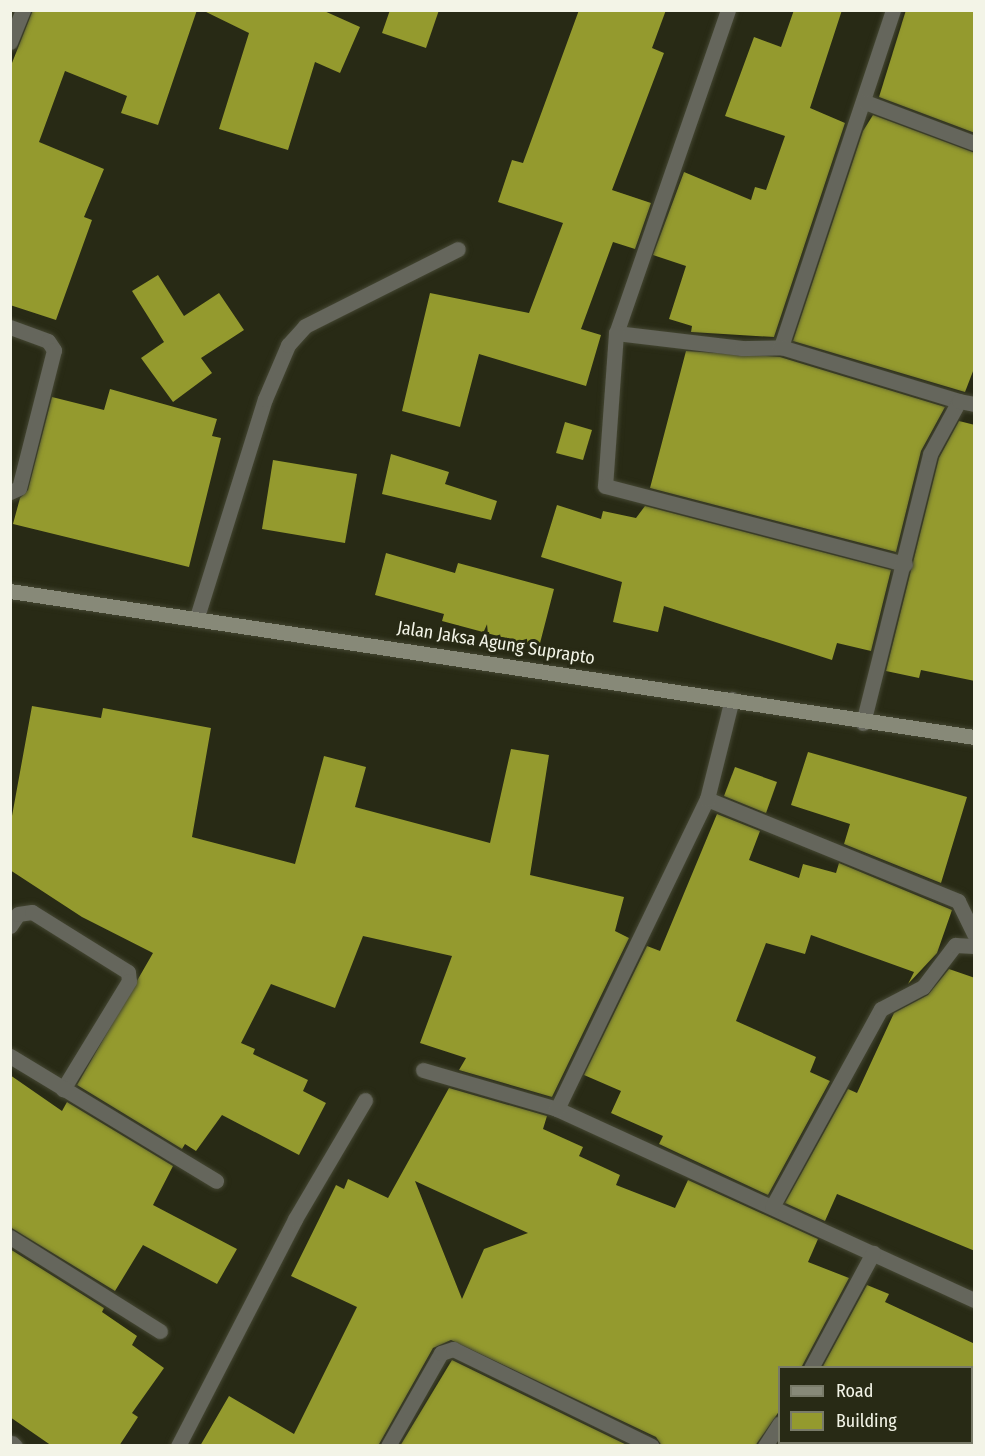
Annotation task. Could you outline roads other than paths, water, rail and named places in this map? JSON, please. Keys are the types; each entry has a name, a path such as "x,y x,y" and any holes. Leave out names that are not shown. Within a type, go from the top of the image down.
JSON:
{"main road":[{"name":"Jalan Jaksa Agung Suprapto","path":"10,591 197,617 732,699 863,723 975,737"}],"street":[{"path":"10,42 23,10"},
{"path":"728,10 616,333 603,484 905,564"},
{"path":"781,347 865,102 893,10"},
{"path":"865,102 975,143"},
{"path":"197,617 265,399 288,345 305,326 458,249"},
{"path":"10,327 48,341 54,350 19,488 10,492"},
{"path":"616,333 742,348 781,347 967,402 930,454 905,564 863,723"},
{"path":"557,1109 707,799 732,699"},
{"path":"707,799 958,901 975,934"},
{"path":"10,926 18,914 32,912 128,972 129,981 63,1089"},
{"path":"772,1207 881,1008 923,987 955,945 975,946"},
{"path":"10,1056 216,1181"},
{"path":"423,1070 557,1109 975,1300"},
{"path":"178,1446 295,1219 365,1100"},
{"path":"10,1237 160,1331"},
{"path":"813,1366 873,1253"},
{"path":"388,1446 441,1353 453,1349 652,1446"},
{"path":"765,1446 778,1426"}]}
